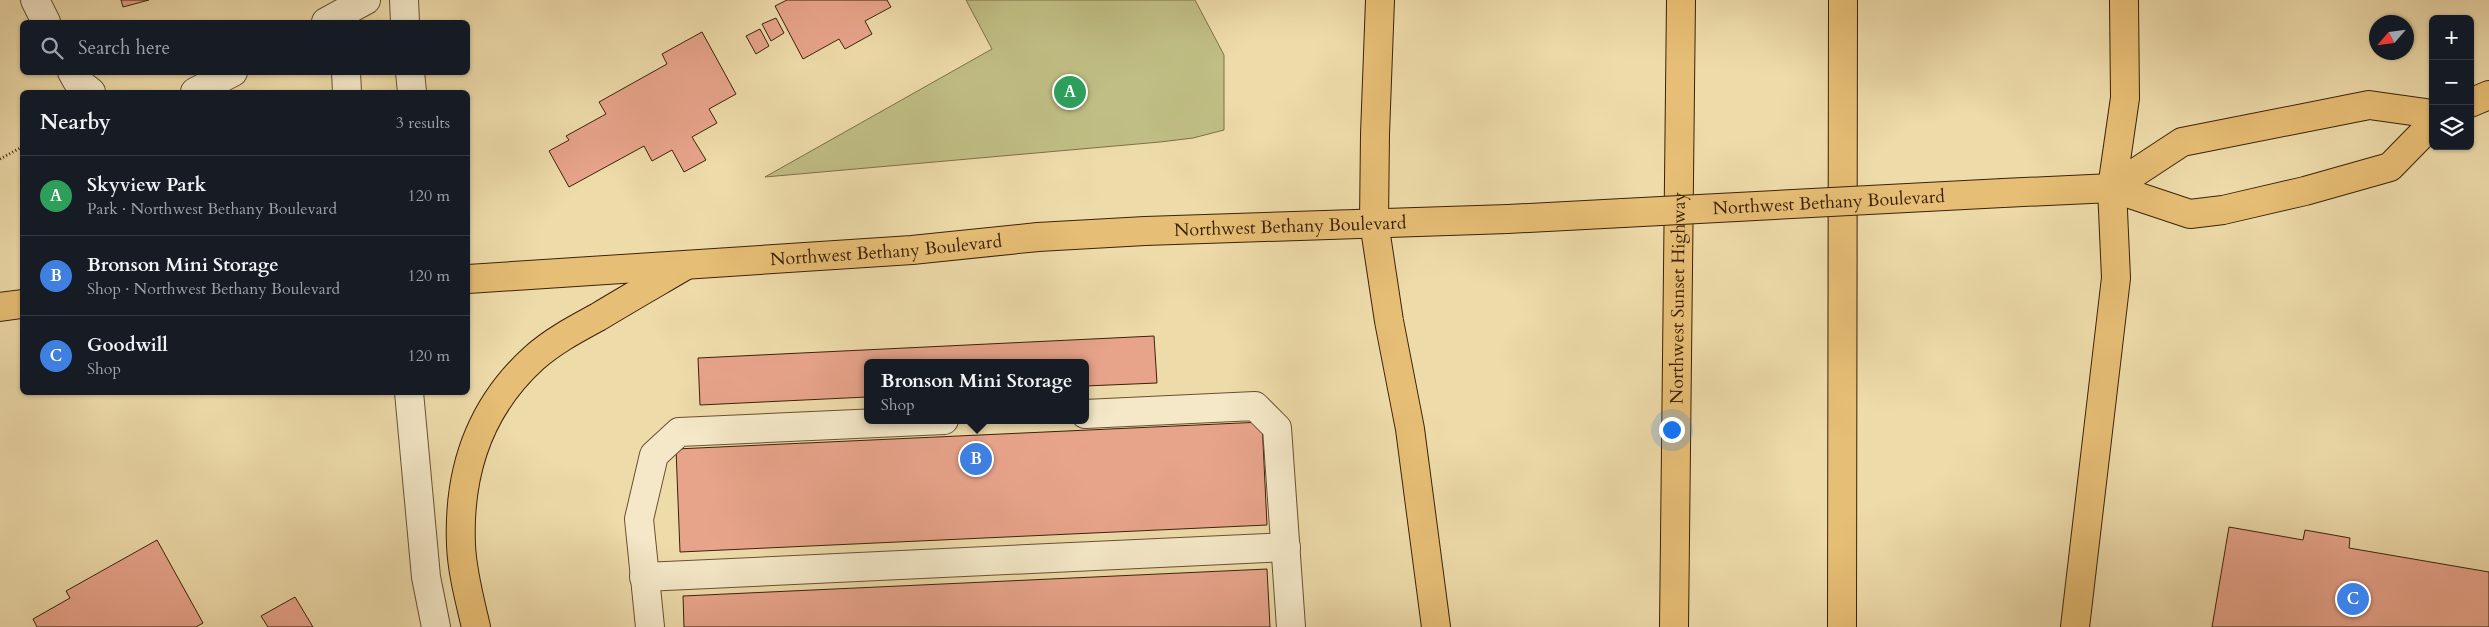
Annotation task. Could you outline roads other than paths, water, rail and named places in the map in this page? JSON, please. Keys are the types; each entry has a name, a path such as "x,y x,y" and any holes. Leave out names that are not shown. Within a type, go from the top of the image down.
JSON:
{"main road":[{"path":"1380,0 1374,222 1389,321 1410,429 1436,627"},
{"name":"Northwest Sunset Highway","path":"1674,627 1681,0"},
{"path":"1842,627 1843,0"},
{"path":"2075,627 2116,278 2112,188 2125,98 2124,0"},
{"path":"2474,101 2489,95"},
{"path":"2112,188 2182,142 2369,106 2429,114"},
{"name":"Northwest Bethany Boulevard","path":"470,279 912,250 1047,236 1374,222 1508,219 2112,188 2190,214 2223,210 2306,191 2390,167 2429,127"},
{"path":"476,627 461,546 463,490 471,453 485,420 498,398 534,358 562,337 687,264"},
{"path":"0,307 20,304"}],"street":[{"path":"35,0 45,20"},
{"path":"404,0 405,20"},
{"path":"74,75 77,81 88,90"},
{"path":"199,90 227,75"},
{"path":"346,75 347,90"},
{"path":"410,75 412,90"},
{"path":"409,395 426,577 436,627"},
{"path":"1089,414 1255,406 1277,428 1291,627"},
{"path":"650,627 639,519 654,455 678,432 864,424"},
{"path":"644,577 1286,546"}],"place":[{"name":"Skyview Park","path":"1070,92"},
{"name":"Bronson Mini Storage","path":"976,459"},
{"name":"Goodwill","path":"2353,599"}]}
